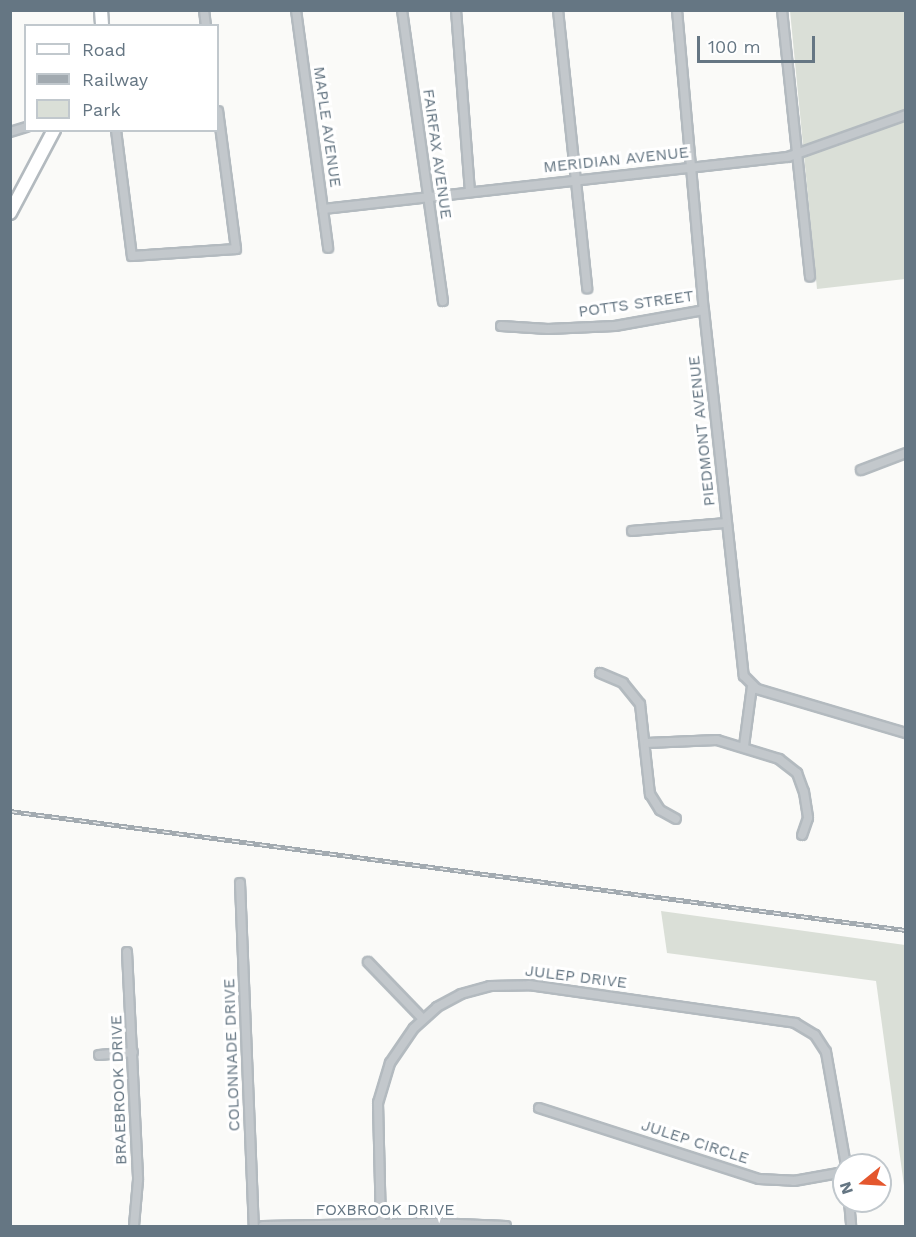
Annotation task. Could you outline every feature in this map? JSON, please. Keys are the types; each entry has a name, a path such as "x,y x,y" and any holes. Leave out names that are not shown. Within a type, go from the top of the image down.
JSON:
{"street":[{"name":"MAPLE AVENUE","path":"296,10 328,248"},
{"name":"FAIRFAX AVENUE","path":"402,10 443,302"},
{"path":"456,10 470,190"},
{"path":"558,10 587,288"},
{"name":"PIEDMONT AVENUE","path":"677,10 704,310 742,669 752,686"},
{"path":"783,10 810,277"},
{"name":"MERIDIAN AVENUE","path":"322,209 470,190 799,154 906,115"},
{"path":"116,132 132,256 237,249 219,118"},
{"path":"10,213 53,132"},
{"name":"POTTS STREET","path":"501,326 548,329 615,326 704,310"},
{"path":"861,470 906,453"},
{"path":"632,531 726,524"},
{"path":"600,674 623,683 635,695 647,743 650,794 660,810 676,819"},
{"path":"744,746 752,686 906,733"},
{"path":"647,743 708,739 744,746 779,759 797,773 808,818 802,835"},
{"name":"COLONNADE DRIVE","path":"240,882 254,1227"},
{"name":"BRAEBROOK DRIVE","path":"127,952 138,1180 134,1227"},
{"path":"368,962 423,1019"},
{"name":"JULEP DRIVE","path":"381,1225 378,1103 393,1057 423,1019 461,994 512,984 737,1012 795,1023 814,1035 826,1052 844,1153"},
{"path":"99,1055 133,1052"},
{"name":"JULEP CIRCLE","path":"539,1108 759,1179 794,1181 832,1174"},
{"name":"FOXBROOK DRIVE","path":"264,1227 381,1225 506,1227"}],"green space":[{"path":"790,11 905,11 905,279 817,289"},
{"path":"661,911 905,945 905,1193 876,981 667,953"}],"railway":[{"path":"10,811 906,930"}]}
